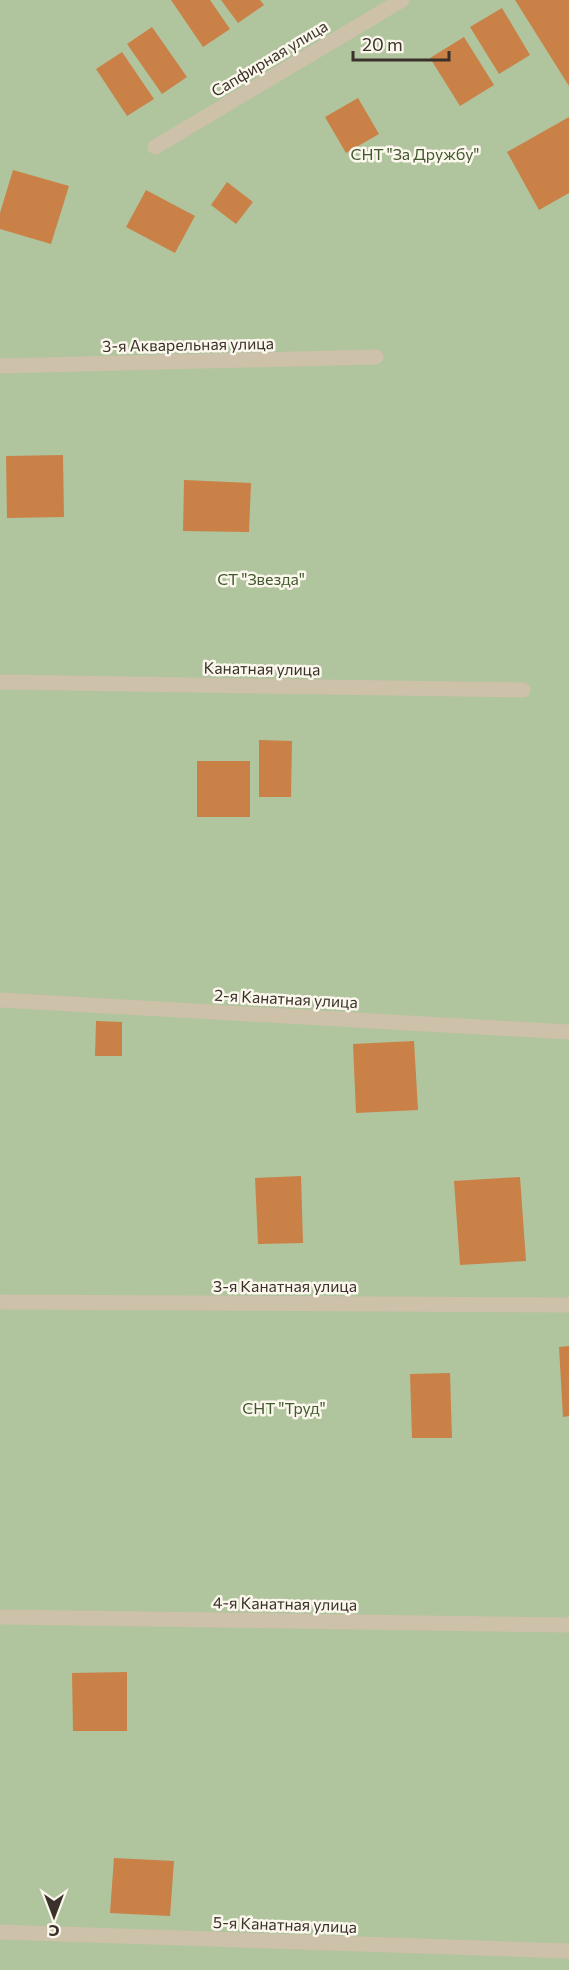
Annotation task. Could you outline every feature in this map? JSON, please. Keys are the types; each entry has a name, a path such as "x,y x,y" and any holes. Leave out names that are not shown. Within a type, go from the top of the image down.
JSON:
{"lane":[{"name":"Сапфирная улица","path":"155,147 402,0"},
{"name":"3-я Акварельная улица","path":"0,366 376,357"},
{"name":"Канатная улица","path":"0,682 523,690"},
{"name":"2-я Канатная улица","path":"0,1000 569,1032"},
{"name":"3-я Канатная улица","path":"0,1302 569,1305"},
{"name":"4-я Канатная улица","path":"0,1617 569,1625"},
{"name":"5-я Канатная улица","path":"0,1932 569,1951"}],"green space":[{"path":"0,0 569,0 569,1970 0,1970"}],"building":[{"path":"171,0 210,0 230,29 203,47"},
{"path":"221,0 260,0 264,5 238,23"},
{"path":"515,0 569,0 569,86"},
{"path":"502,8 530,55 499,74 470,27"},
{"path":"152,27 187,77 162,94 127,44"},
{"path":"464,37 494,85 460,106 430,58"},
{"path":"122,52 154,99 127,116 96,69"},
{"path":"358,98 379,134 346,153 325,117"},
{"path":"569,117 569,193 539,210 507,152"},
{"path":"13,170 69,186 51,244 0,229 0,213"},
{"path":"227,182 253,202 236,224 211,205"},
{"path":"146,190 195,216 175,253 126,227"},
{"path":"63,455 64,517 7,518 6,456"},
{"path":"184,480 251,483 249,532 183,531"},
{"path":"259,740 292,741 291,797 259,797"},
{"path":"197,761 250,761 250,817 197,817"},
{"path":"96,1021 122,1022 122,1056 95,1056"},
{"path":"414,1041 418,1110 356,1113 353,1044"},
{"path":"301,1176 303,1243 258,1244 255,1178"},
{"path":"520,1177 526,1261 460,1265 454,1181"},
{"path":"569,1346 569,1416 563,1417 559,1347"},
{"path":"450,1373 452,1438 412,1438 410,1374"},
{"path":"127,1672 127,1731 73,1731 72,1673"},
{"path":"114,1858 174,1861 170,1916 110,1913"}],"park label":[{"name":"СНТ \"За Дружбу\"","path":"415,153"},
{"name":"СТ \"Звезда\"","path":"261,578"},
{"name":"СНТ \"Труд\"","path":"284,1407"}]}
